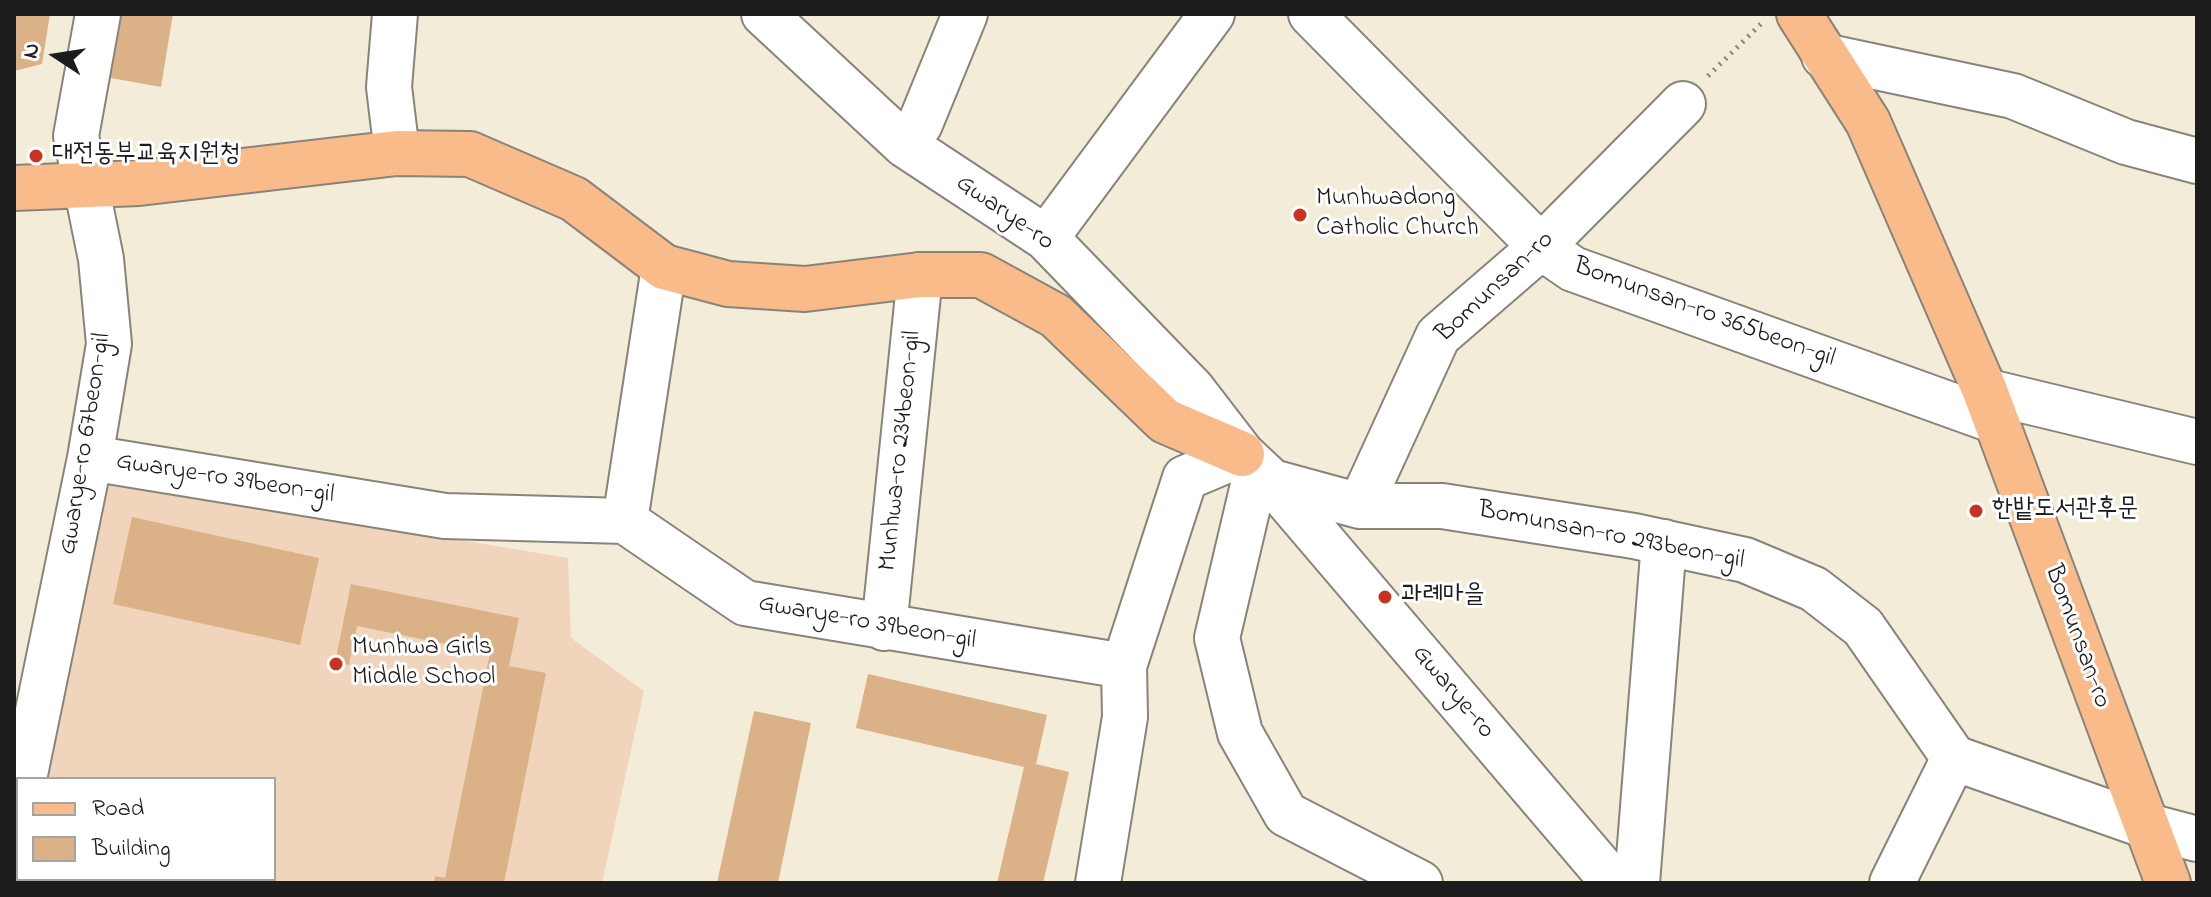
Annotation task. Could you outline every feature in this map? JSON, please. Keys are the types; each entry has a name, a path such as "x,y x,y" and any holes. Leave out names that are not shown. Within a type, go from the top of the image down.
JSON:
{"main road":[{"name":"Bomunsan-ro","path":"1799,14 1868,122 1991,406 2168,883"},
{"path":"14,188 88,186 397,153 470,154 574,199 664,267 728,284 805,289 920,275 981,275 1056,316 1165,421 1257,468"}],"street":[{"name":"Gwarye-ro 67beon-gil","path":"24,777 90,458 109,344 101,259 76,136 98,14"},
{"path":"395,14 389,87 397,153"},
{"name":"Gwarye-ro","path":"764,14 905,145 1046,238 1192,389 1614,883"},
{"path":"905,145 920,124 965,14"},
{"path":"1046,238 1212,14"},
{"name":"Bomunsan-ro 365beon-gil","path":"1311,14 1541,247 1573,269 1991,406"},
{"path":"1824,56 2013,96 2126,142 2197,161"},
{"name":"Bomunsan-ro","path":"1360,506 1438,336 1541,247 1694,92"},
{"path":"625,521 664,267"},
{"name":"Munhwa-ro 234beon-gil","path":"884,628 920,275"},
{"path":"1991,406 2197,442"},
{"name":"Gwarye-ro 39beon-gil","path":"90,458 445,516 625,521 745,603 1124,666"},
{"path":"1098,883 1125,717 1124,666 1185,478 1257,468 1217,638 1240,733 1286,814 1420,883"},
{"name":"Bomunsan-ro 293beon-gil","path":"1257,468 1360,506 1442,506 1664,542 1745,560 1814,589 1863,627 1954,758"},
{"path":"1637,883 1664,542"},
{"path":"1892,883 1954,758 2144,825 2197,839"}],"path":[{"path":"1694,92 1745,36 1773,14"}],"shaded area":[{"name":"Munhwa Girls Middle School","path":"100,480 568,558 571,638 644,691 602,883 20,883 276,881 276,777 41,777"}],"building":[{"path":"14,14 50,14 42,64 14,71"},
{"path":"111,14 173,14 161,87 100,76"},
{"path":"132,517 319,558 300,645 113,604"},
{"path":"351,584 519,618 509,666 546,673 504,883 434,883 435,876 445,878 490,653 357,626 349,665 335,663"},
{"path":"868,674 1047,715 1036,764 1069,772 1043,883 997,883 1024,767 856,728"},
{"path":"754,711 811,723 778,883 717,883"}],"place":[{"name":"대전동부교육지원청","path":"36,156"},
{"name":"Munhwadong Catholic Church","path":"1300,215"},
{"name":"한밭도서관후문","path":"1976,511"},
{"name":"과례마을","path":"1385,597"},
{"name":"Munhwa Girls Middle School","path":"336,664"}]}
